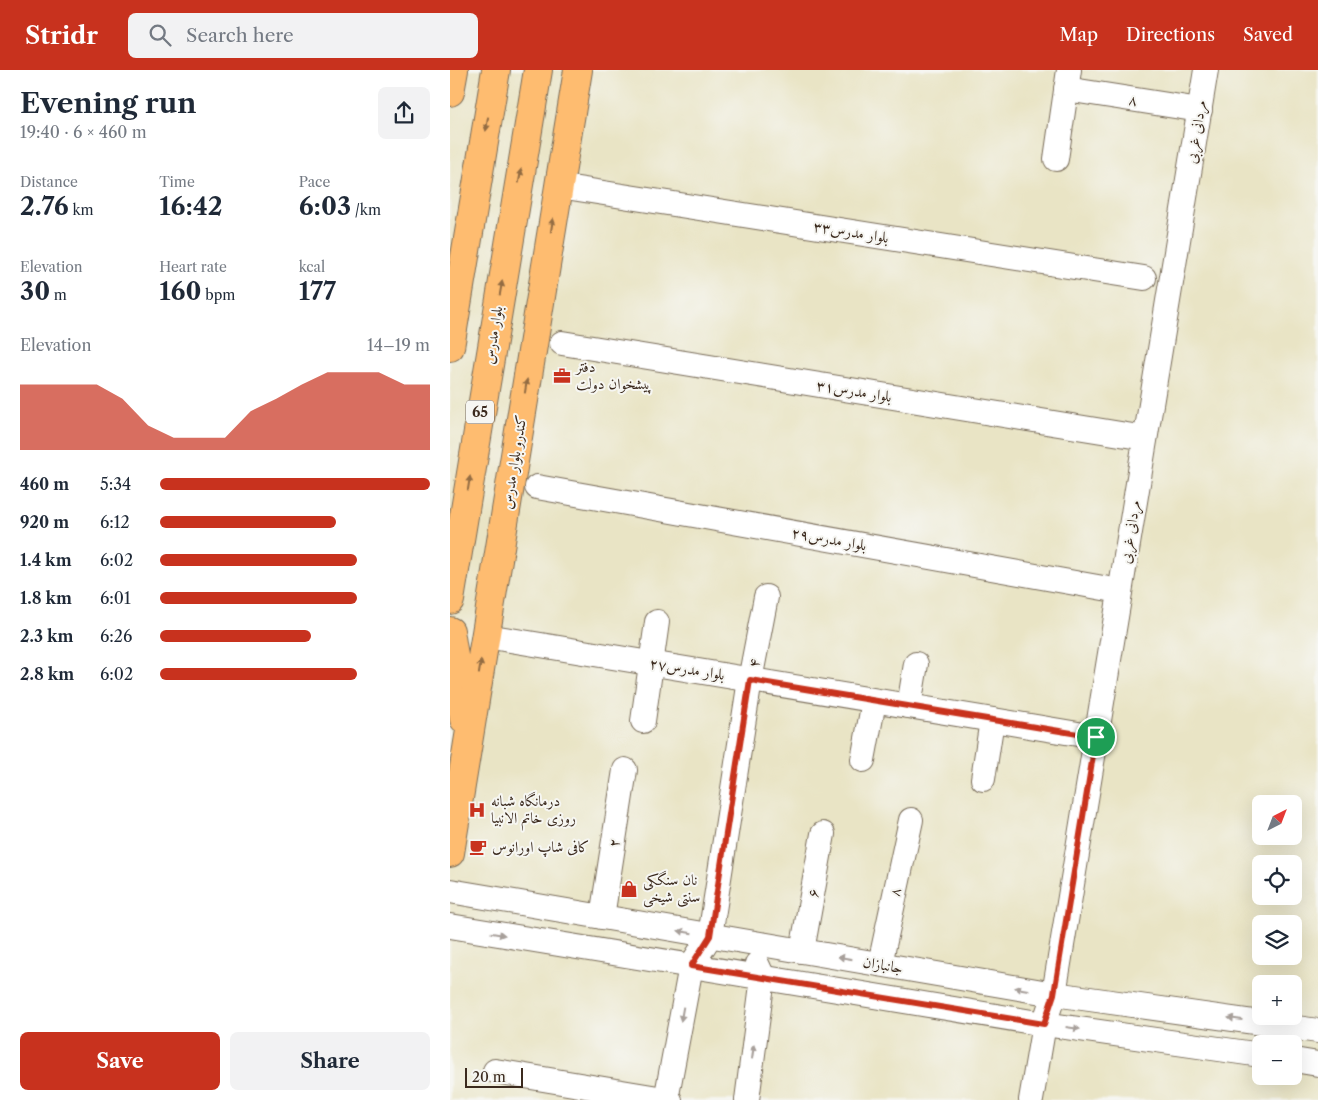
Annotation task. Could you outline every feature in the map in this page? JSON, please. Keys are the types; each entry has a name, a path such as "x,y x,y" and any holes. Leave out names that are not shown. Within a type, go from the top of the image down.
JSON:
{"main road":[{"path":"450,92 454,70"},
{"name":"بلوار مدرس","path":"450,600 538,70"},
{"name":"کندرو بلوار مدرس","path":"450,853 578,70"},
{"path":"450,347 495,72"},
{"path":"472,214 512,224"},
{"path":"450,631 468,742"}],"street":[{"name":"مردانی غربی","path":"1031,1100 1044,1024 1054,994 1206,70"},
{"name":"۸","path":"1067,80 1200,110"},
{"path":"1056,159 1067,80"},
{"name":"بلوار مدرس۳۳","path":"559,186 1144,278"},
{"name":"بلوار مدرس۳۱","path":"562,343 1145,438"},
{"name":"۲۹بلوار مدرس","path":"537,487 1120,591"},
{"name":"۴","path":"710,936 750,680 766,597"},
{"path":"643,721 657,622"},
{"name":"بلوار مدرس۲۷","path":"486,636 1096,737"},
{"path":"909,706 916,664"},
{"path":"862,760 874,700"},
{"path":"983,779 992,720"},
{"name":"۲","path":"602,917 625,770"},
{"name":"۸","path":"880,964 911,820"},
{"name":"۶","path":"802,951 823,834"},
{"path":"458,892 455,927 1044,1024 1252,1054"},
{"name":"جانبازان","path":"458,892 1054,994 1318,1031"},
{"path":"666,1100 691,966 710,936"},
{"path":"747,942 763,977 747,1100"},
{"path":"1302,1061 1318,1064"},
{"path":"495,1071 670,1100"}],"place":[{"name":"دفتر پیشخوان دولت","path":"562,376"},
{"name":"درمانگاه شبانه روزی خاتم الانبیا","path":"477,810"},
{"name":"کافی شاپ اورانوس","path":"478,847"},
{"name":"نان سنگکی سنتی شیخی","path":"629,889"}],"route":[{"path":"750,680 1096,737 1054,994 1044,1024 691,966 710,936 750,680"}]}
